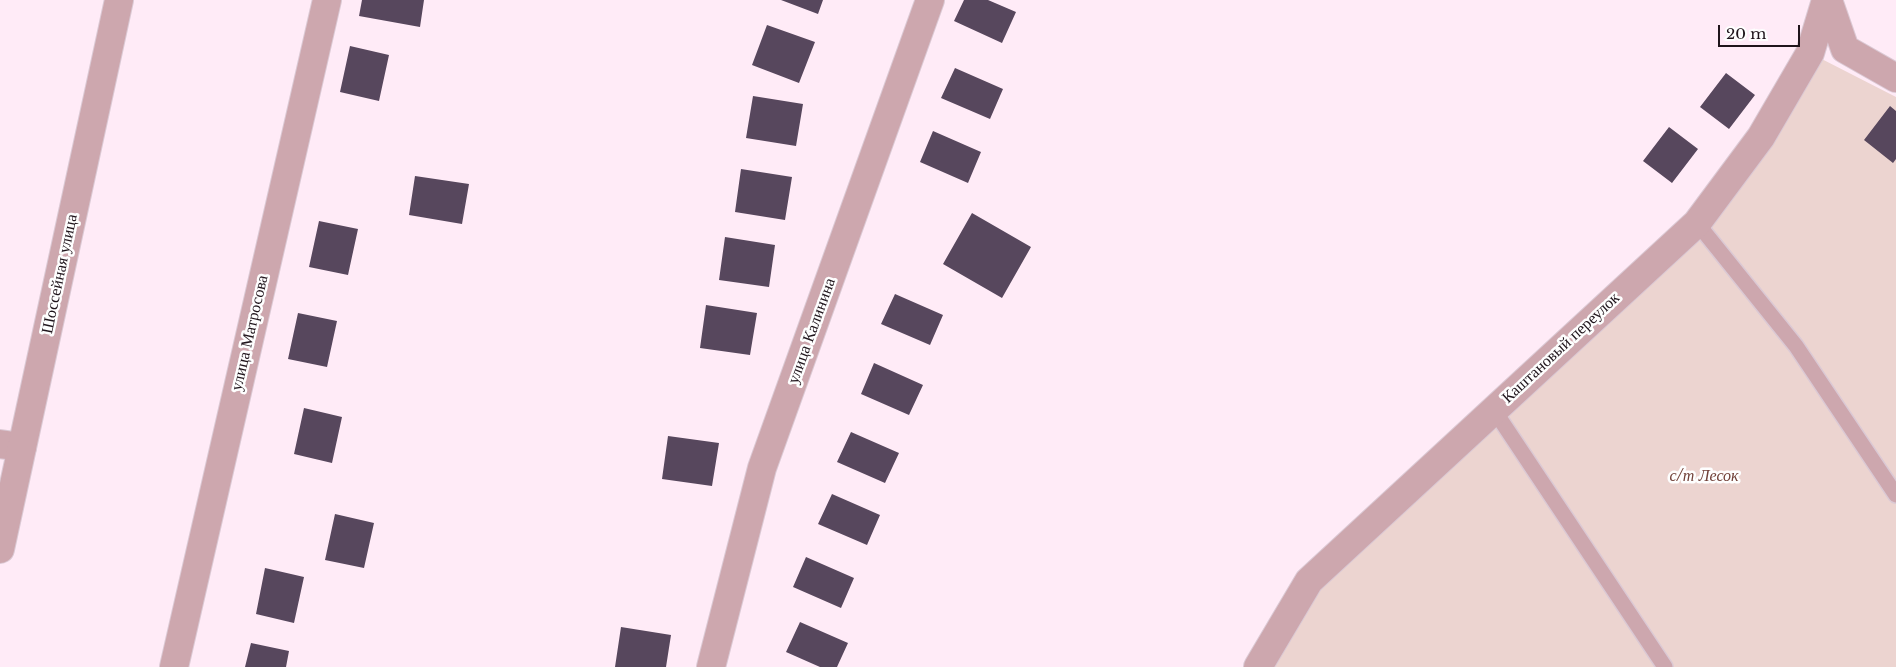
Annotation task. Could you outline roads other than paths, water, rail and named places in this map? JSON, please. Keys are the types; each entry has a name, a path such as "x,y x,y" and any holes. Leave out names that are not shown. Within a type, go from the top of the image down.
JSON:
{"street":[{"name":"Шоссейная улица","path":"0,548 11,445 119,0"},
{"name":"улица Матросова","path":"174,667 327,0"},
{"name":"улица Калинина","path":"712,667 762,468 930,0"},
{"name":"Каштановый переулок","path":"1827,0 1845,49 1896,78"},
{"name":"Каштановый переулок","path":"1258,667 1309,581 1697,223 1761,137 1810,53 1827,0"}],"lane":[{"path":"1697,223 1796,346 1896,495"},
{"path":"1494,410 1665,667"}],"park label":[{"name":"с/т Лесок","path":"1704,476"}]}
